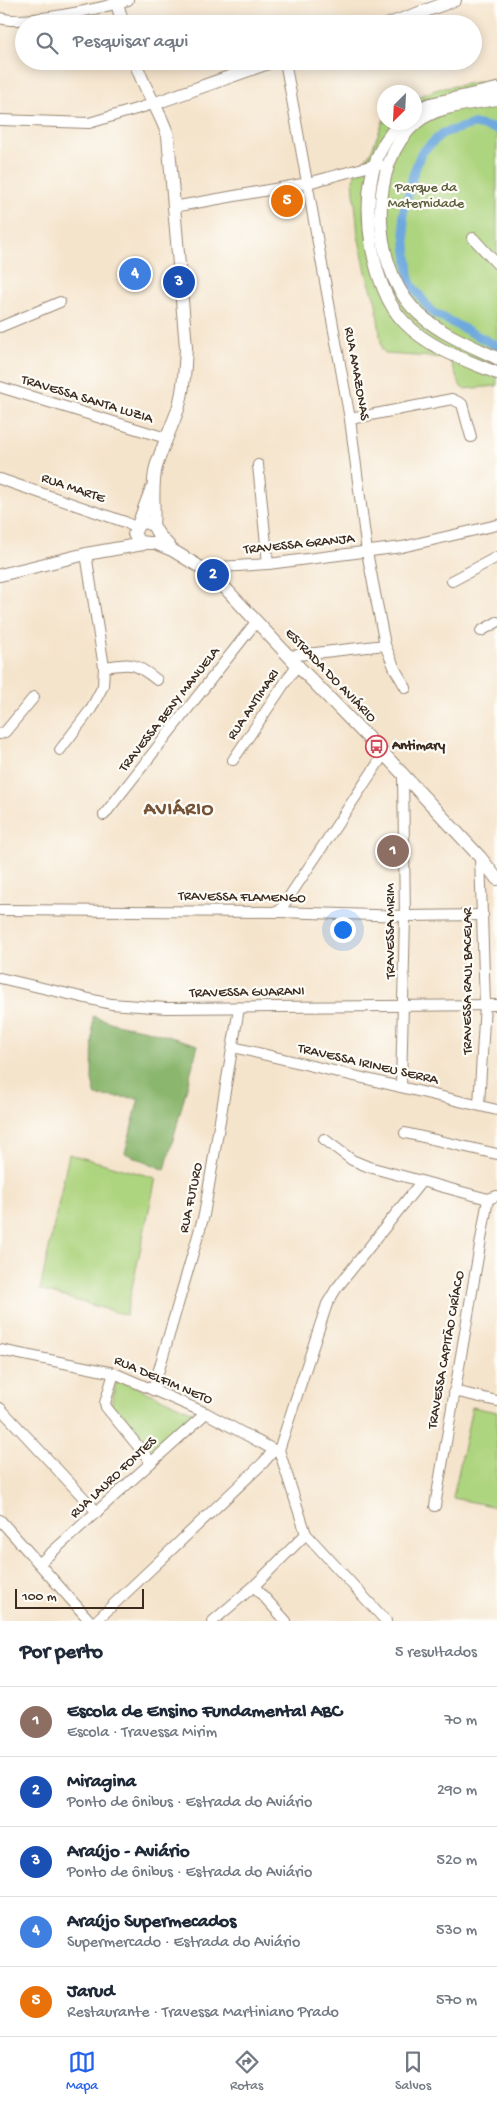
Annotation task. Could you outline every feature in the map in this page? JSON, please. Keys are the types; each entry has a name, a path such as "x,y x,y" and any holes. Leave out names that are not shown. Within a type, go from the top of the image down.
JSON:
{"street":[{"path":"410,15 436,4 455,0"},
{"path":"57,15 120,1 122,15"},
{"path":"0,18 15,20"},
{"path":"138,70 141,80 165,126 170,146"},
{"path":"0,120 89,123 153,104 248,70"},
{"name":"RUA AMAZONAS","path":"287,70 350,419 367,552 386,645 395,669 406,688"},
{"path":"422,108 445,100 497,89"},
{"path":"0,575 113,548 146,543 155,538 153,488 156,468 179,406 185,367 186,347 173,207 169,112 174,100 183,92"},
{"path":"497,100 443,110 430,114 417,122 404,137 388,166 382,191 382,238 391,272 402,295 413,308 448,334 497,358"},
{"path":"394,130 389,135 374,165 370,187 369,214 373,251 382,286 392,308 405,323 427,341 446,352 497,373"},
{"path":"173,207 308,183 374,165 388,166"},
{"path":"473,238 497,264"},
{"path":"0,327 60,302"},
{"name":"TRAVESSA SANTA LUZIA","path":"0,387 166,438"},
{"path":"350,419 452,399 462,404 471,437"},
{"path":"258,465 268,564"},
{"name":"RUA MARTE","path":"0,479 124,522 136,528"},
{"path":"146,543 136,539 136,528 153,488"},
{"path":"113,548 144,522 155,528"},
{"name":"ESTRADA DO AVIÁRIO","path":"155,528 172,550"},
{"name":"TRAVESSA GRANJA","path":"204,568 268,564 411,546 496,528"},
{"name":"ESTRADA DO AVIÁRIO","path":"146,543 155,543 172,550 213,575 384,754 480,857 497,879"},
{"path":"60,750 100,696 103,686 104,667 86,554"},
{"path":"452,581 497,558"},
{"name":"TRAVESSA BENY MANUELA","path":"104,815 256,622"},
{"path":"481,631 497,622"},
{"name":"RUA ANTIMARI","path":"233,760 293,660 386,645"},
{"path":"104,667 128,663 157,680"},
{"path":"0,734 5,732 34,697"},
{"path":"279,912 384,754"},
{"name":"TRAVESSA MIRIM","path":"401,1087 405,916 403,775"},
{"name":"TRAVESSA RAUL BACELAR","path":"479,1105 485,1004 480,857"},
{"name":"TRAVESSA FLAMENGO","path":"0,910 279,912 405,916 483,915"},
{"name":"TRAVESSA GUARANI","path":"0,978 111,1004 166,1008 404,1004 497,1005"},
{"name":"RUA FUTURO","path":"153,1390 204,1215 239,1008"},
{"name":"TRAVESSA IRINEU SERRA","path":"233,1047 497,1110"},
{"path":"405,1133 497,1154"},
{"path":"324,1139 352,1160 421,1182 492,1198"},
{"path":"96,1621 276,1450 327,1304 336,1289 421,1182"},
{"name":"TRAVESSA CAPITÃO CIRÍACO","path":"435,1506 454,1391 492,1198"},
{"name":"RUA DELFIM NETO","path":"0,1350 114,1374 206,1414 276,1450"},
{"path":"114,1374 104,1403 151,1462"},
{"path":"454,1391 497,1401"},
{"path":"0,1408 97,1512"},
{"name":"RUA LAURO FONTES","path":"40,1564 206,1414"},
{"path":"276,1450 306,1534 386,1621"},
{"path":"0,1520 90,1621"},
{"path":"213,1621 254,1586 306,1534"},
{"path":"254,1586 286,1621"}],"green space":[{"name":"Parque da Maternidade","path":"497,79 497,386 464,389 461,387 450,361 444,358 387,354 382,350 376,303 367,276 358,235 353,180 356,172 371,152 380,130 422,130 422,95 438,89"},
{"path":"93,1016 116,1024 147,1030 198,1045 165,1170 125,1153 139,1098 96,1096 92,1081"},
{"path":"69,1154 156,1178 126,1315 40,1290"},
{"path":"117,1379 198,1414 151,1455 111,1405"},
{"path":"472,1407 497,1412 497,1507 453,1498"}],"waterway":[{"path":"497,129 474,124 443,133 421,153 403,214 410,283 432,312 497,346"}],"place":[{"name":"Jarud","path":"287,201"},
{"name":"Araújo Supermecados","path":"135,274"},
{"name":"Araújo - Aviário","path":"179,282"},
{"name":"Miragina","path":"213,575"},
{"name":"Antimary","path":"376,746"},
{"name":"Escola de Ensino Fundamental ABC","path":"393,851"}],"district":[{"name":"AVIÁRIO","path":"179,810"}]}
